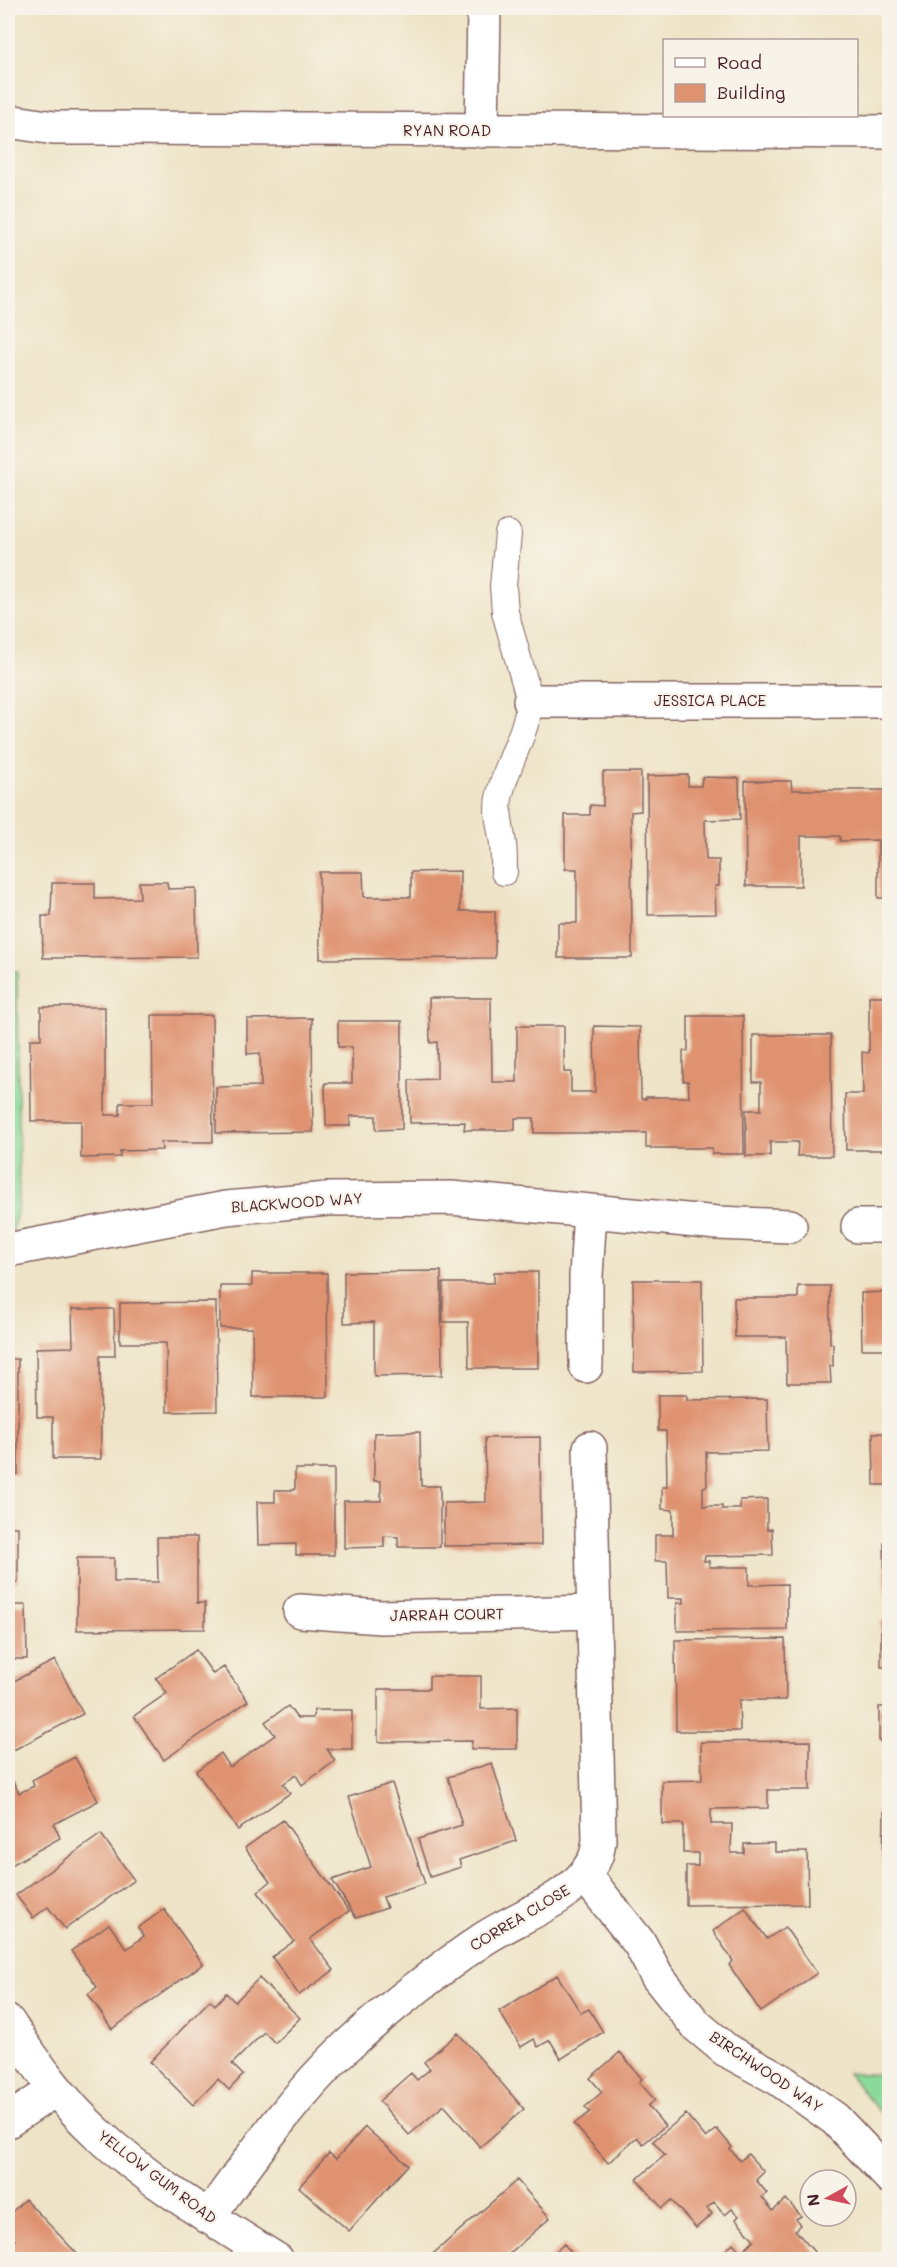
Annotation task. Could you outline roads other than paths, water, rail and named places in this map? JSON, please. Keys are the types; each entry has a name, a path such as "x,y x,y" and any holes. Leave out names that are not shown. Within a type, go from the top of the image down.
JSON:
{"street":[{"path":"482,131 484,8"},
{"name":"RYAN ROAD","path":"8,121 54,128 889,132"},
{"name":"JESSICA PLACE","path":"530,701 890,700"},
{"name":"BLACKWOOD WAY","path":"8,1250 226,1208 328,1199 451,1198 717,1223 790,1226"},
{"path":"586,1366 585,1276 590,1211"},
{"name":"CORREA CLOSE","path":"208,2217 291,2107 346,2048 433,1974 481,1940 572,1888 595,1860 599,1840 590,1448"},
{"name":"JARRAH COURT","path":"300,1611 381,1617 594,1612"},
{"name":"BIRCHWOOD WAY","path":"585,1875 640,1944 657,1976 696,2025 726,2050 779,2079 835,2119 890,2177"},
{"name":"YELLOW GUM ROAD","path":"8,2022 56,2088 96,2133 143,2171 208,2217 277,2259"},
{"path":"8,2121 56,2088"}],"lane":[{"path":"504,872 498,801 504,776 528,716 530,701 505,612 503,586 508,534"}]}
